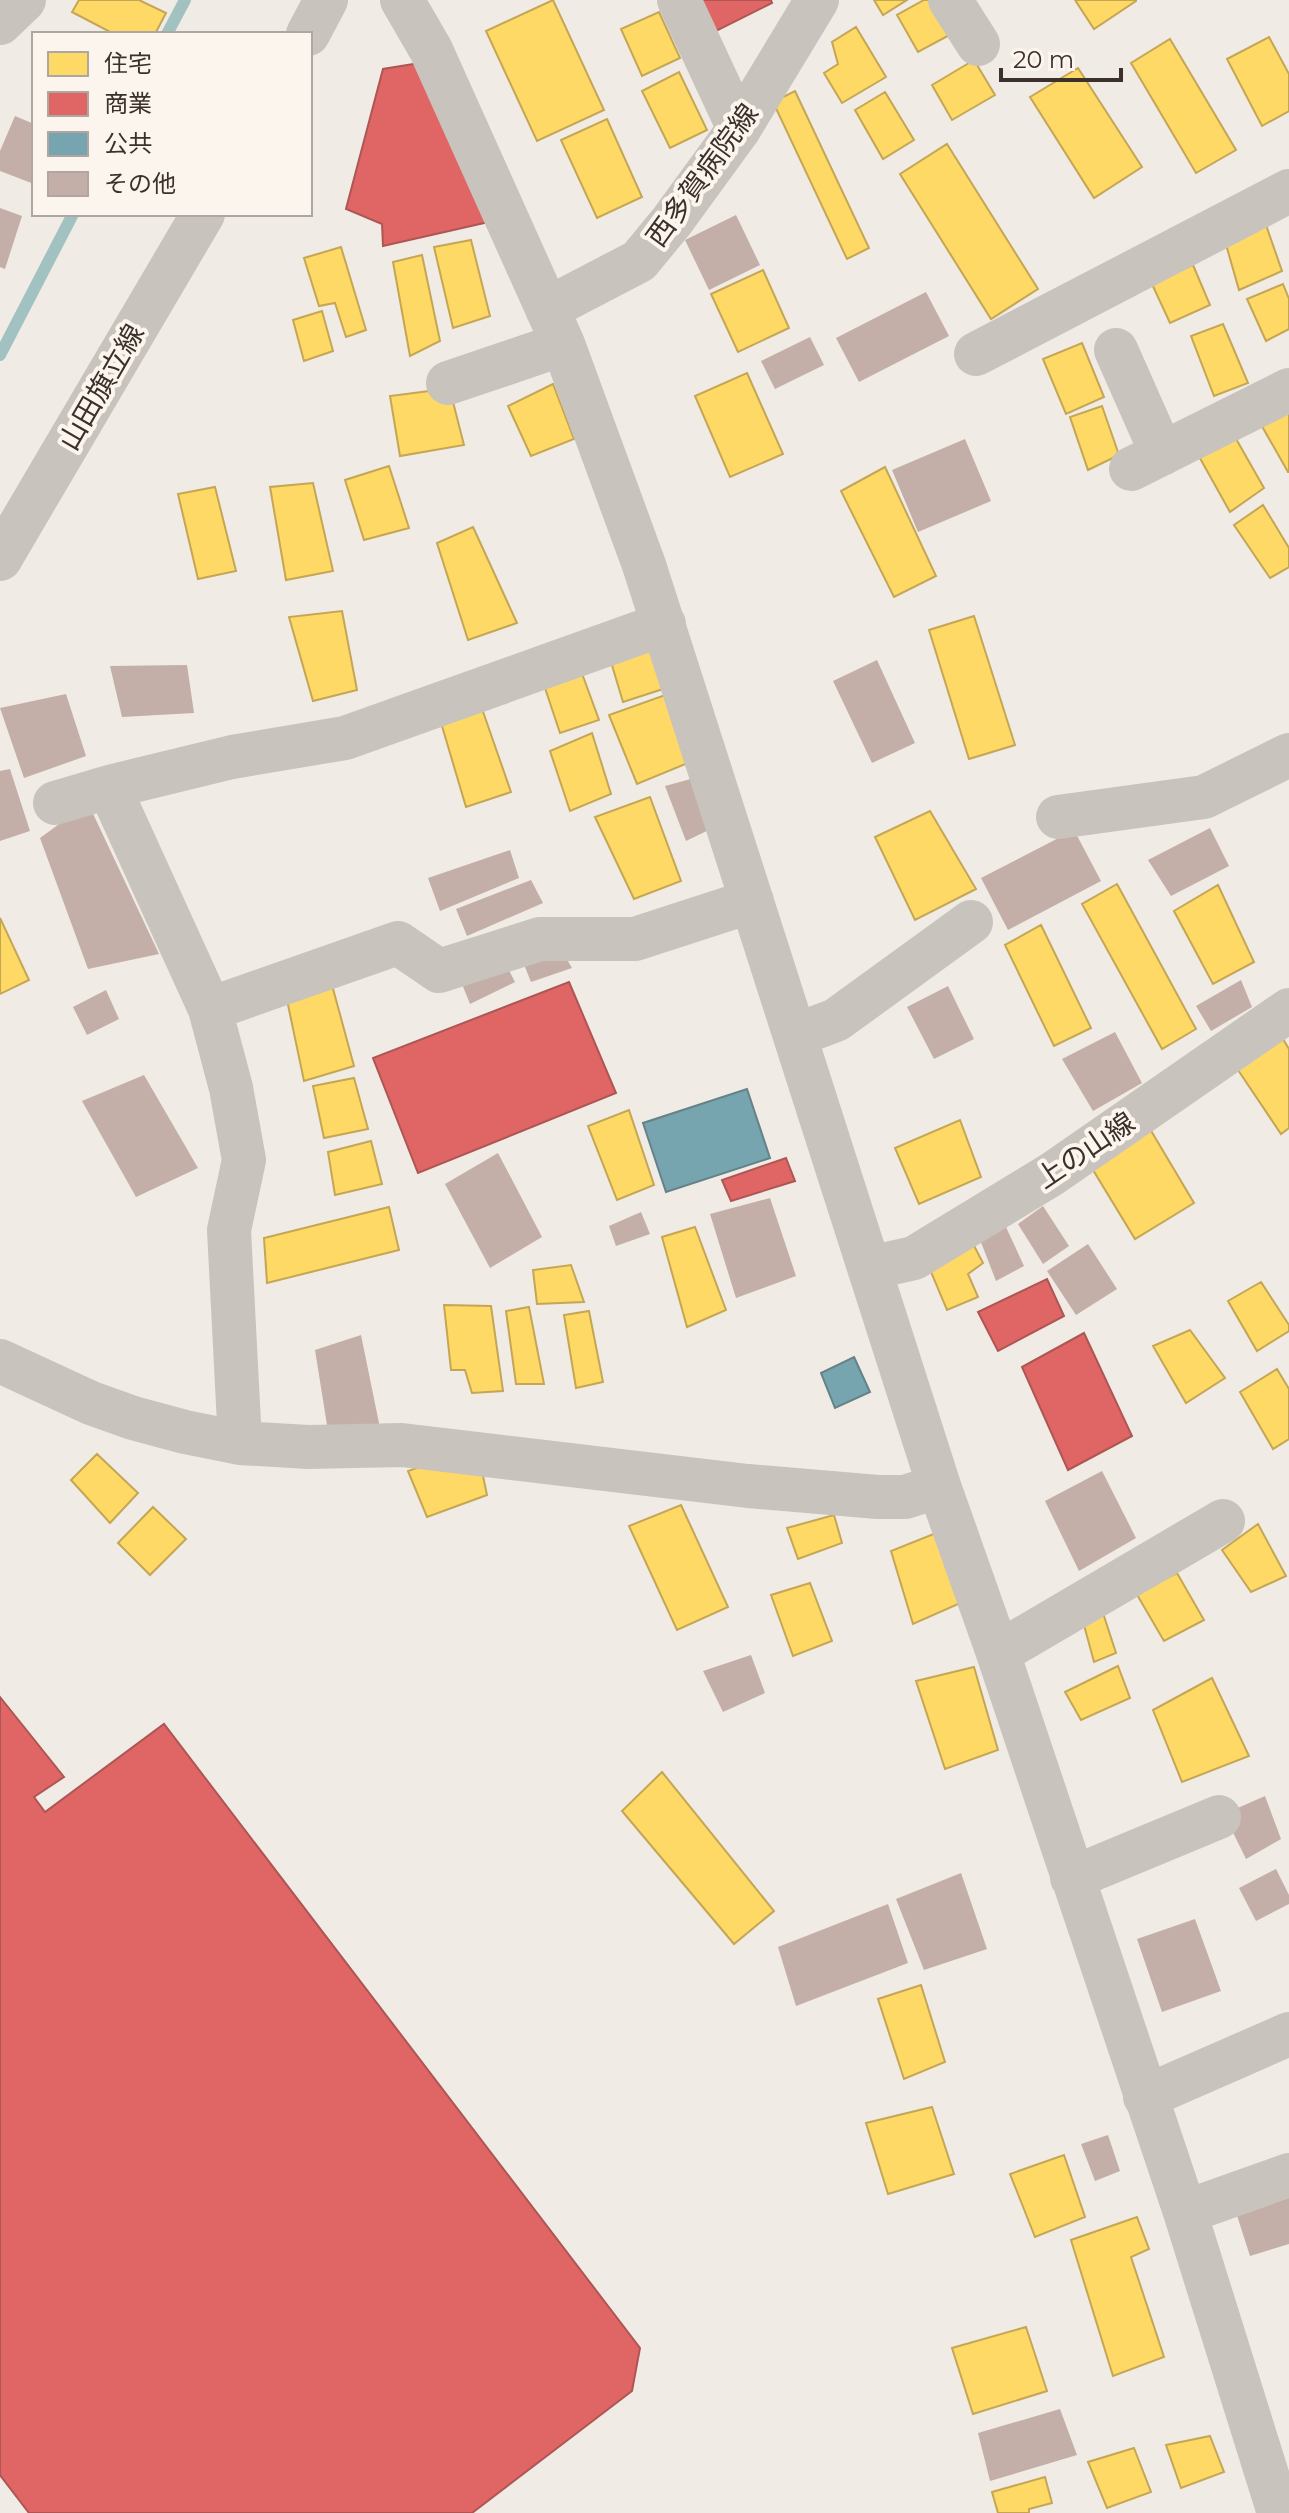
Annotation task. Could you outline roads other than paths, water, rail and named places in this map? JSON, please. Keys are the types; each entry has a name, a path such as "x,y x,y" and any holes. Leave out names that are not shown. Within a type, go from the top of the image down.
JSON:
{"street":[{"path":"0,23 24,0"},
{"path":"309,32 326,0"},
{"path":"402,0 431,50 555,326 664,624 939,1486 1185,2212 1279,2513"},
{"path":"679,0 739,129"},
{"name":"西多賀病院線","path":"448,383 555,326 639,261 739,129 817,0"},
{"path":"950,0 978,44"},
{"path":"976,354 1289,191"},
{"name":"山田旗立線","path":"0,559 202,216"},
{"path":"1116,350 1146,461 1289,390"},
{"path":"55,803 232,757 345,738 664,624"},
{"path":"1058,817 1204,797 1289,755"},
{"path":"109,787 210,1009 231,1088 244,1160 229,1230 240,1443"},
{"path":"210,1009 398,943 439,971 540,939 635,939 752,901"},
{"path":"796,1035 836,1020 971,922"},
{"name":"上の山線","path":"870,1268 914,1258 1052,1174 1289,1010"},
{"path":"0,1361 91,1403 133,1418 240,1443 308,1447 402,1445 748,1486 878,1497 905,1497 939,1486"},
{"path":"998,1653 1223,1521"},
{"path":"1072,1878 1219,1817"},
{"path":"1145,2097 1289,2034"},
{"path":"1185,2212 1289,2175"}],"waterway":[{"path":"168,32 185,0"},
{"path":"0,355 72,216"}]}
